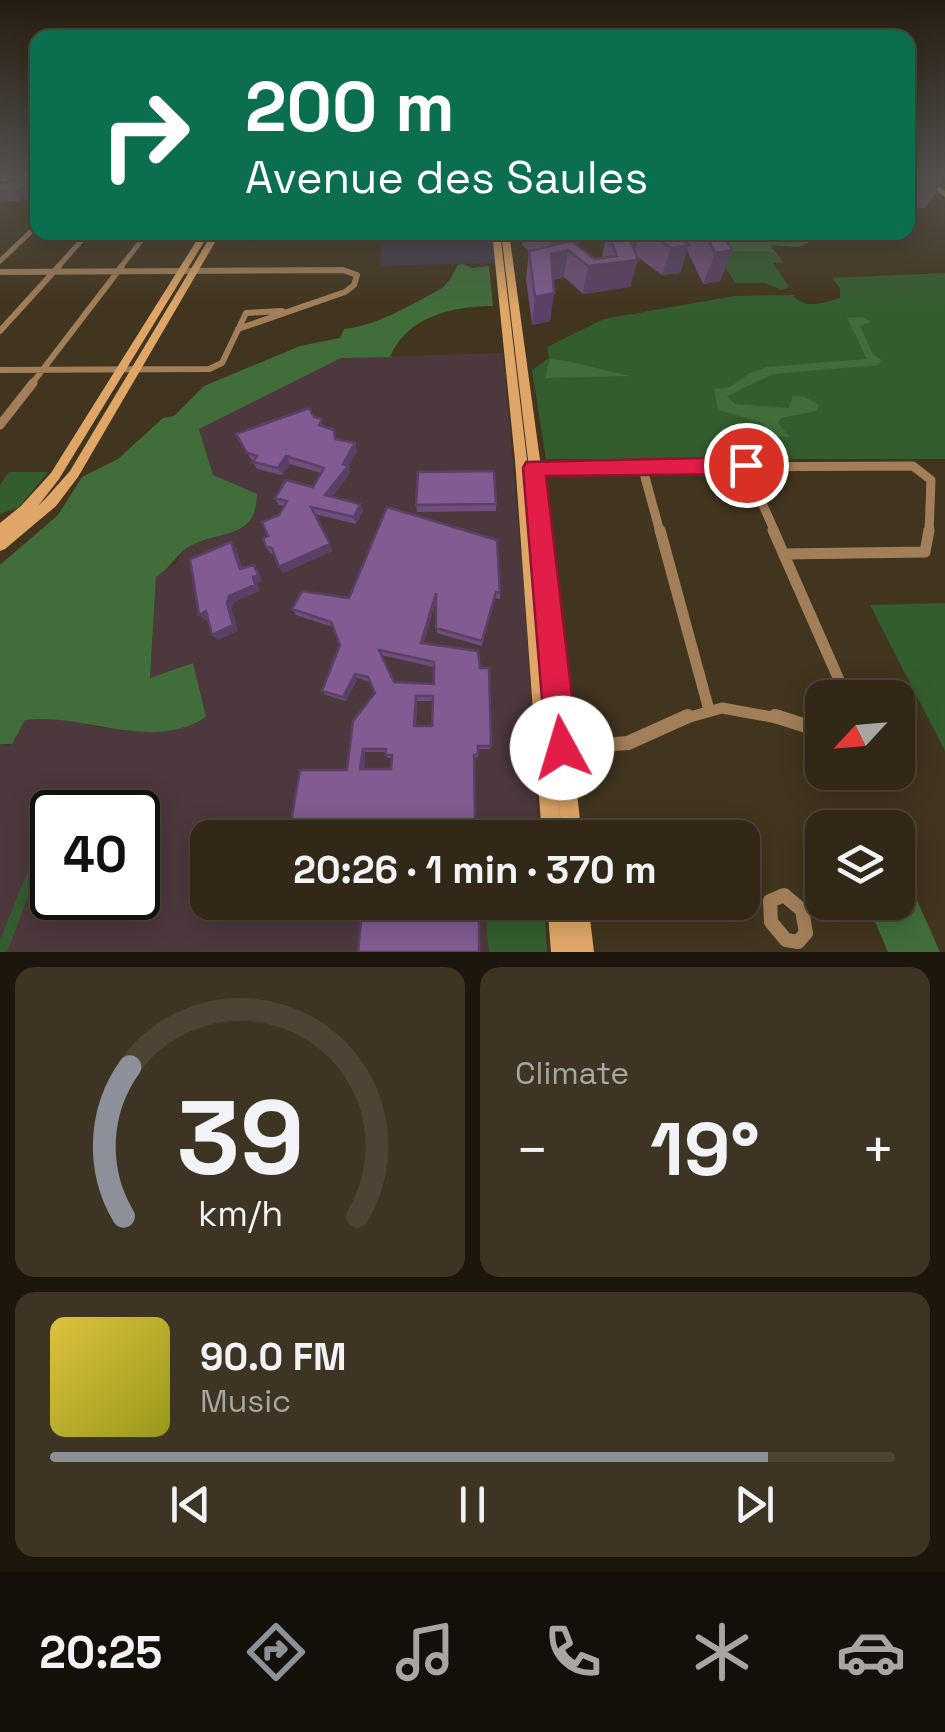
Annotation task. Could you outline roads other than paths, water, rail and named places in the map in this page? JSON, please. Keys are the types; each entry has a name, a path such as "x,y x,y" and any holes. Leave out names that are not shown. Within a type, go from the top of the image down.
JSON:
{"street":[{"path":"0,260 30,232"},
{"path":"0,330 82,240"},
{"path":"0,425 142,240"},
{"path":"6,527 51,502 74,474 136,369 202,240"},
{"path":"0,545 6,527 48,486 121,369 211,240"},
{"path":"497,240 528,468"},
{"path":"506,240 553,748 552,820"},
{"path":"0,272 356,272 354,285 345,292 238,330"},
{"path":"0,370 215,368 250,312 289,312"},
{"path":"528,468 746,465 921,469 931,480 929,546 925,552 784,554"},
{"path":"746,465 839,680"},
{"path":"642,466 708,710"},
{"path":"553,748 628,744 708,710 762,712 805,726"},
{"path":"553,748 568,820"},
{"path":"559,920 562,952"},
{"path":"580,920 583,952"}]}
